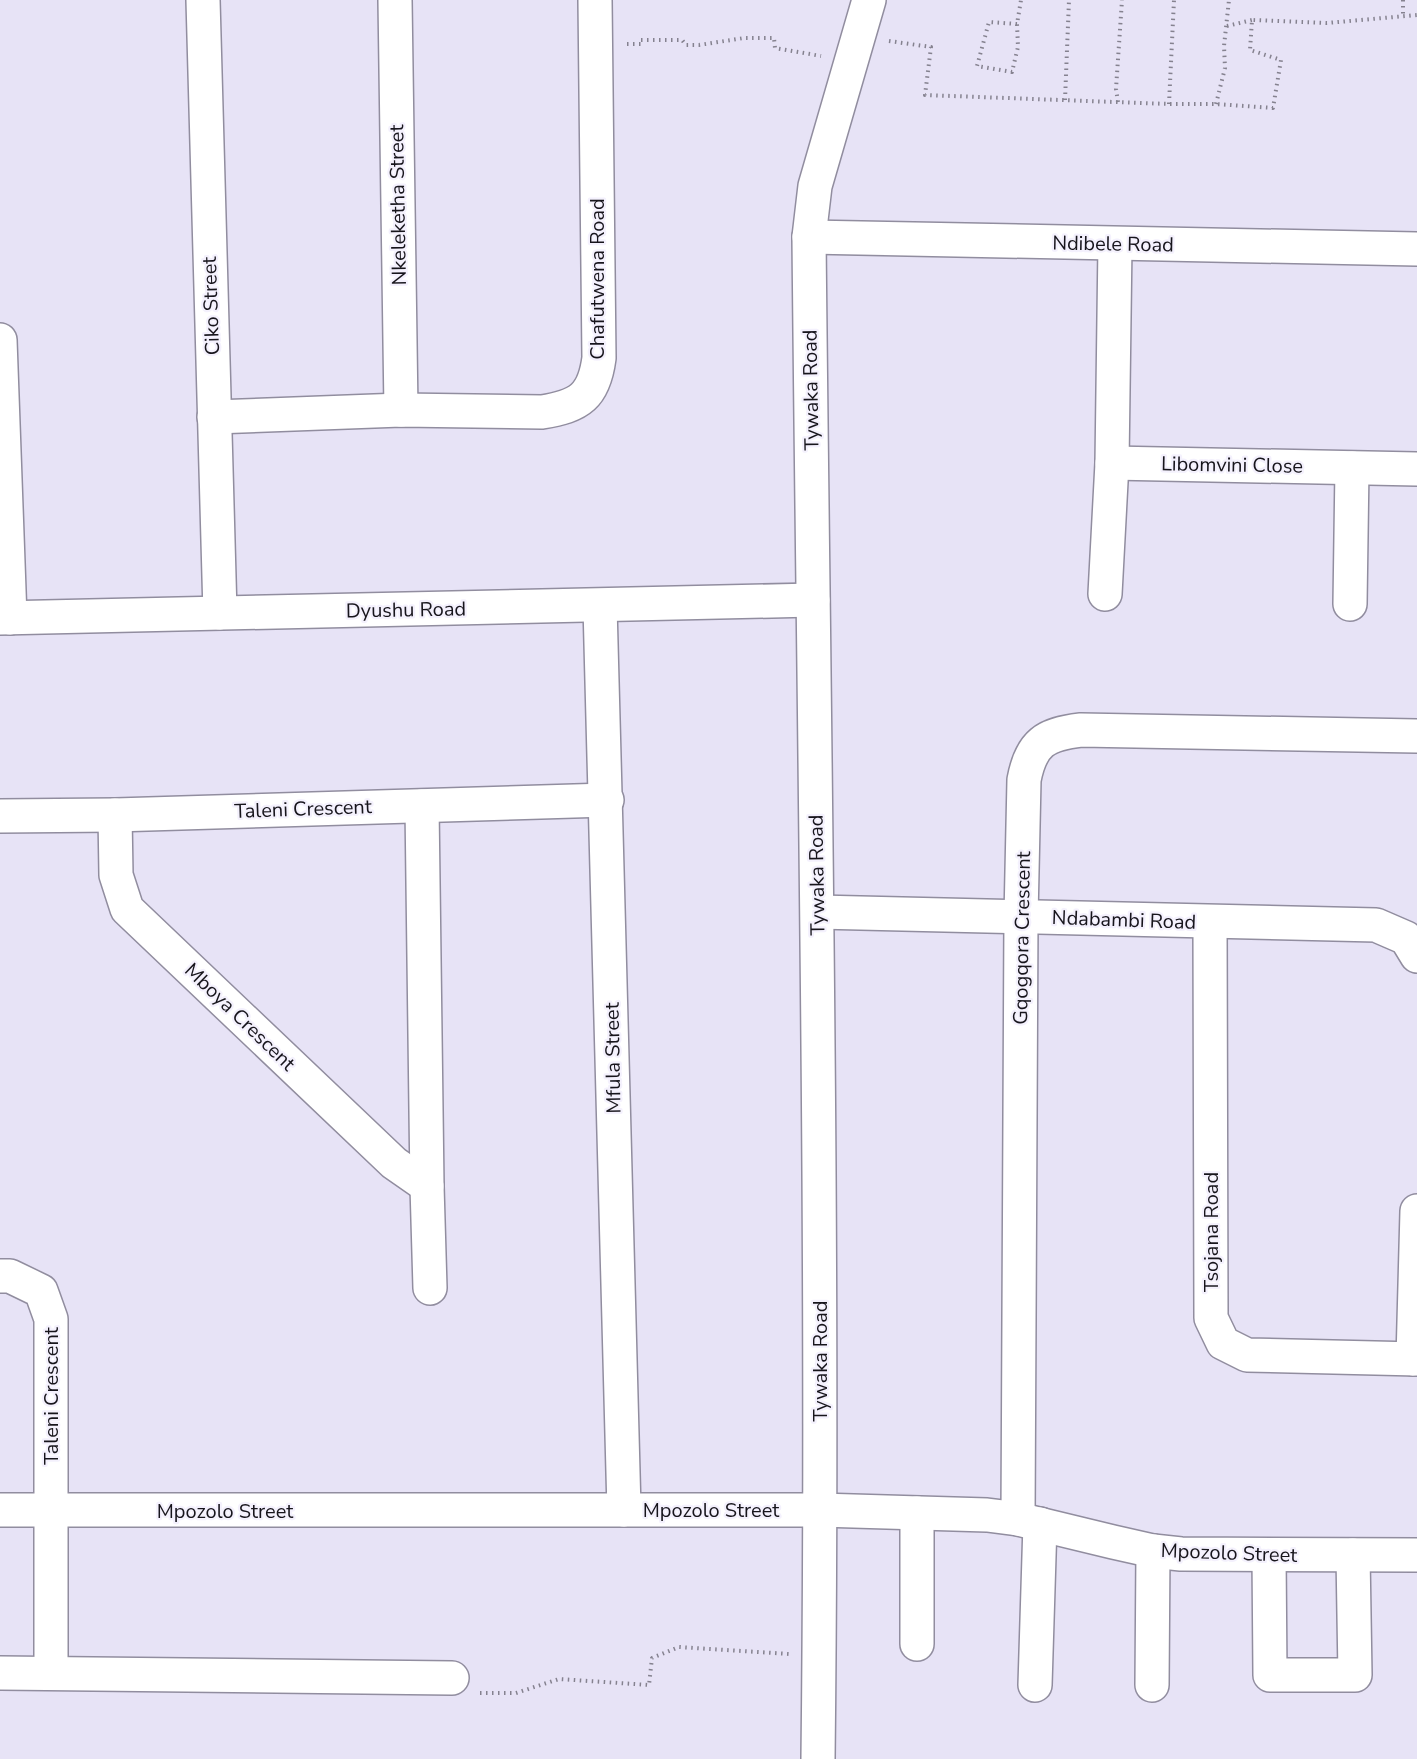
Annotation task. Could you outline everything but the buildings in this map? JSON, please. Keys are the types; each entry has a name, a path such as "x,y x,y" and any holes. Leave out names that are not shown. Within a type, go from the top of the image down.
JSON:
{"street":[{"name":"Ciko Street","path":"202,0 220,613"},
{"name":"Nkeleketha Street","path":"395,0 400,410"},
{"name":"Chafutwena Road","path":"214,417 400,410 542,412 563,408 581,400 591,389 597,373 599,358 595,0"},
{"name":"Tywaka Road","path":"819,1759 818,912 809,237 815,186 869,0"},
{"name":"Ndibele Road","path":"809,237 1417,249"},
{"path":"1106,594 1112,463 1115,244"},
{"path":"0,340 5,618"},
{"name":"Libomvini Close","path":"1112,463 1417,469"},
{"path":"1350,604 1352,468"},
{"name":"Dyushu Road","path":"5,618 813,600"},
{"name":"Mfula Street","path":"600,606 607,800 624,1510"},
{"name":"Gqogqora Crescent","path":"1035,1685 1029,1521 1021,917 1024,780 1027,765 1041,740 1058,732 1081,730 1417,735"},
{"name":"Taleni Crescent","path":"0,816 115,815 607,800"},
{"path":"422,806 430,1288"},
{"name":"Mboya Crescent","path":"115,815 116,875 127,909 394,1163 427,1186"},
{"name":"Ndabambi Road","path":"818,912 1376,926 1406,938 1417,956"},
{"name":"Tsojana Road","path":"1210,922 1211,1318 1223,1343 1247,1355 1415,1359"},
{"path":"1415,1359 1417,1210"},
{"name":"Taleni Crescent","path":"0,1276 10,1276 41,1291 51,1319 52,1511"},
{"name":"Mpozolo Street","path":"0,1510 820,1510 987,1515 1029,1521 1153,1551 1181,1554 1417,1555"},
{"path":"51,1673 52,1511"},
{"path":"917,1513 917,1644"},
{"path":"1152,1684 1153,1551"},
{"path":"1269,1555 1270,1675 1355,1675 1353,1555"},
{"path":"0,1673 452,1678"}],"path":[{"path":"1017,24 989,22 977,66 1012,72 1018,47 1017,24 1021,0"},
{"path":"1065,100 1069,0"},
{"path":"1118,102 1116,89 1122,0"},
{"path":"1169,104 1174,0"},
{"path":"1216,104 1225,68 1224,46 1229,0"},
{"path":"1402,0 1403,16"},
{"path":"1227,27 1252,20 1327,23 1417,15"},
{"path":"595,43 641,44 641,40 667,39 682,40 686,45 699,45 744,38 774,38 775,48 830,57 854,50 931,47 925,95 1216,104 1273,108 1281,60 1250,50 1252,20"},
{"path":"452,1678 461,1693 516,1694 559,1679 649,1685 652,1658 679,1647 820,1656"}]}
